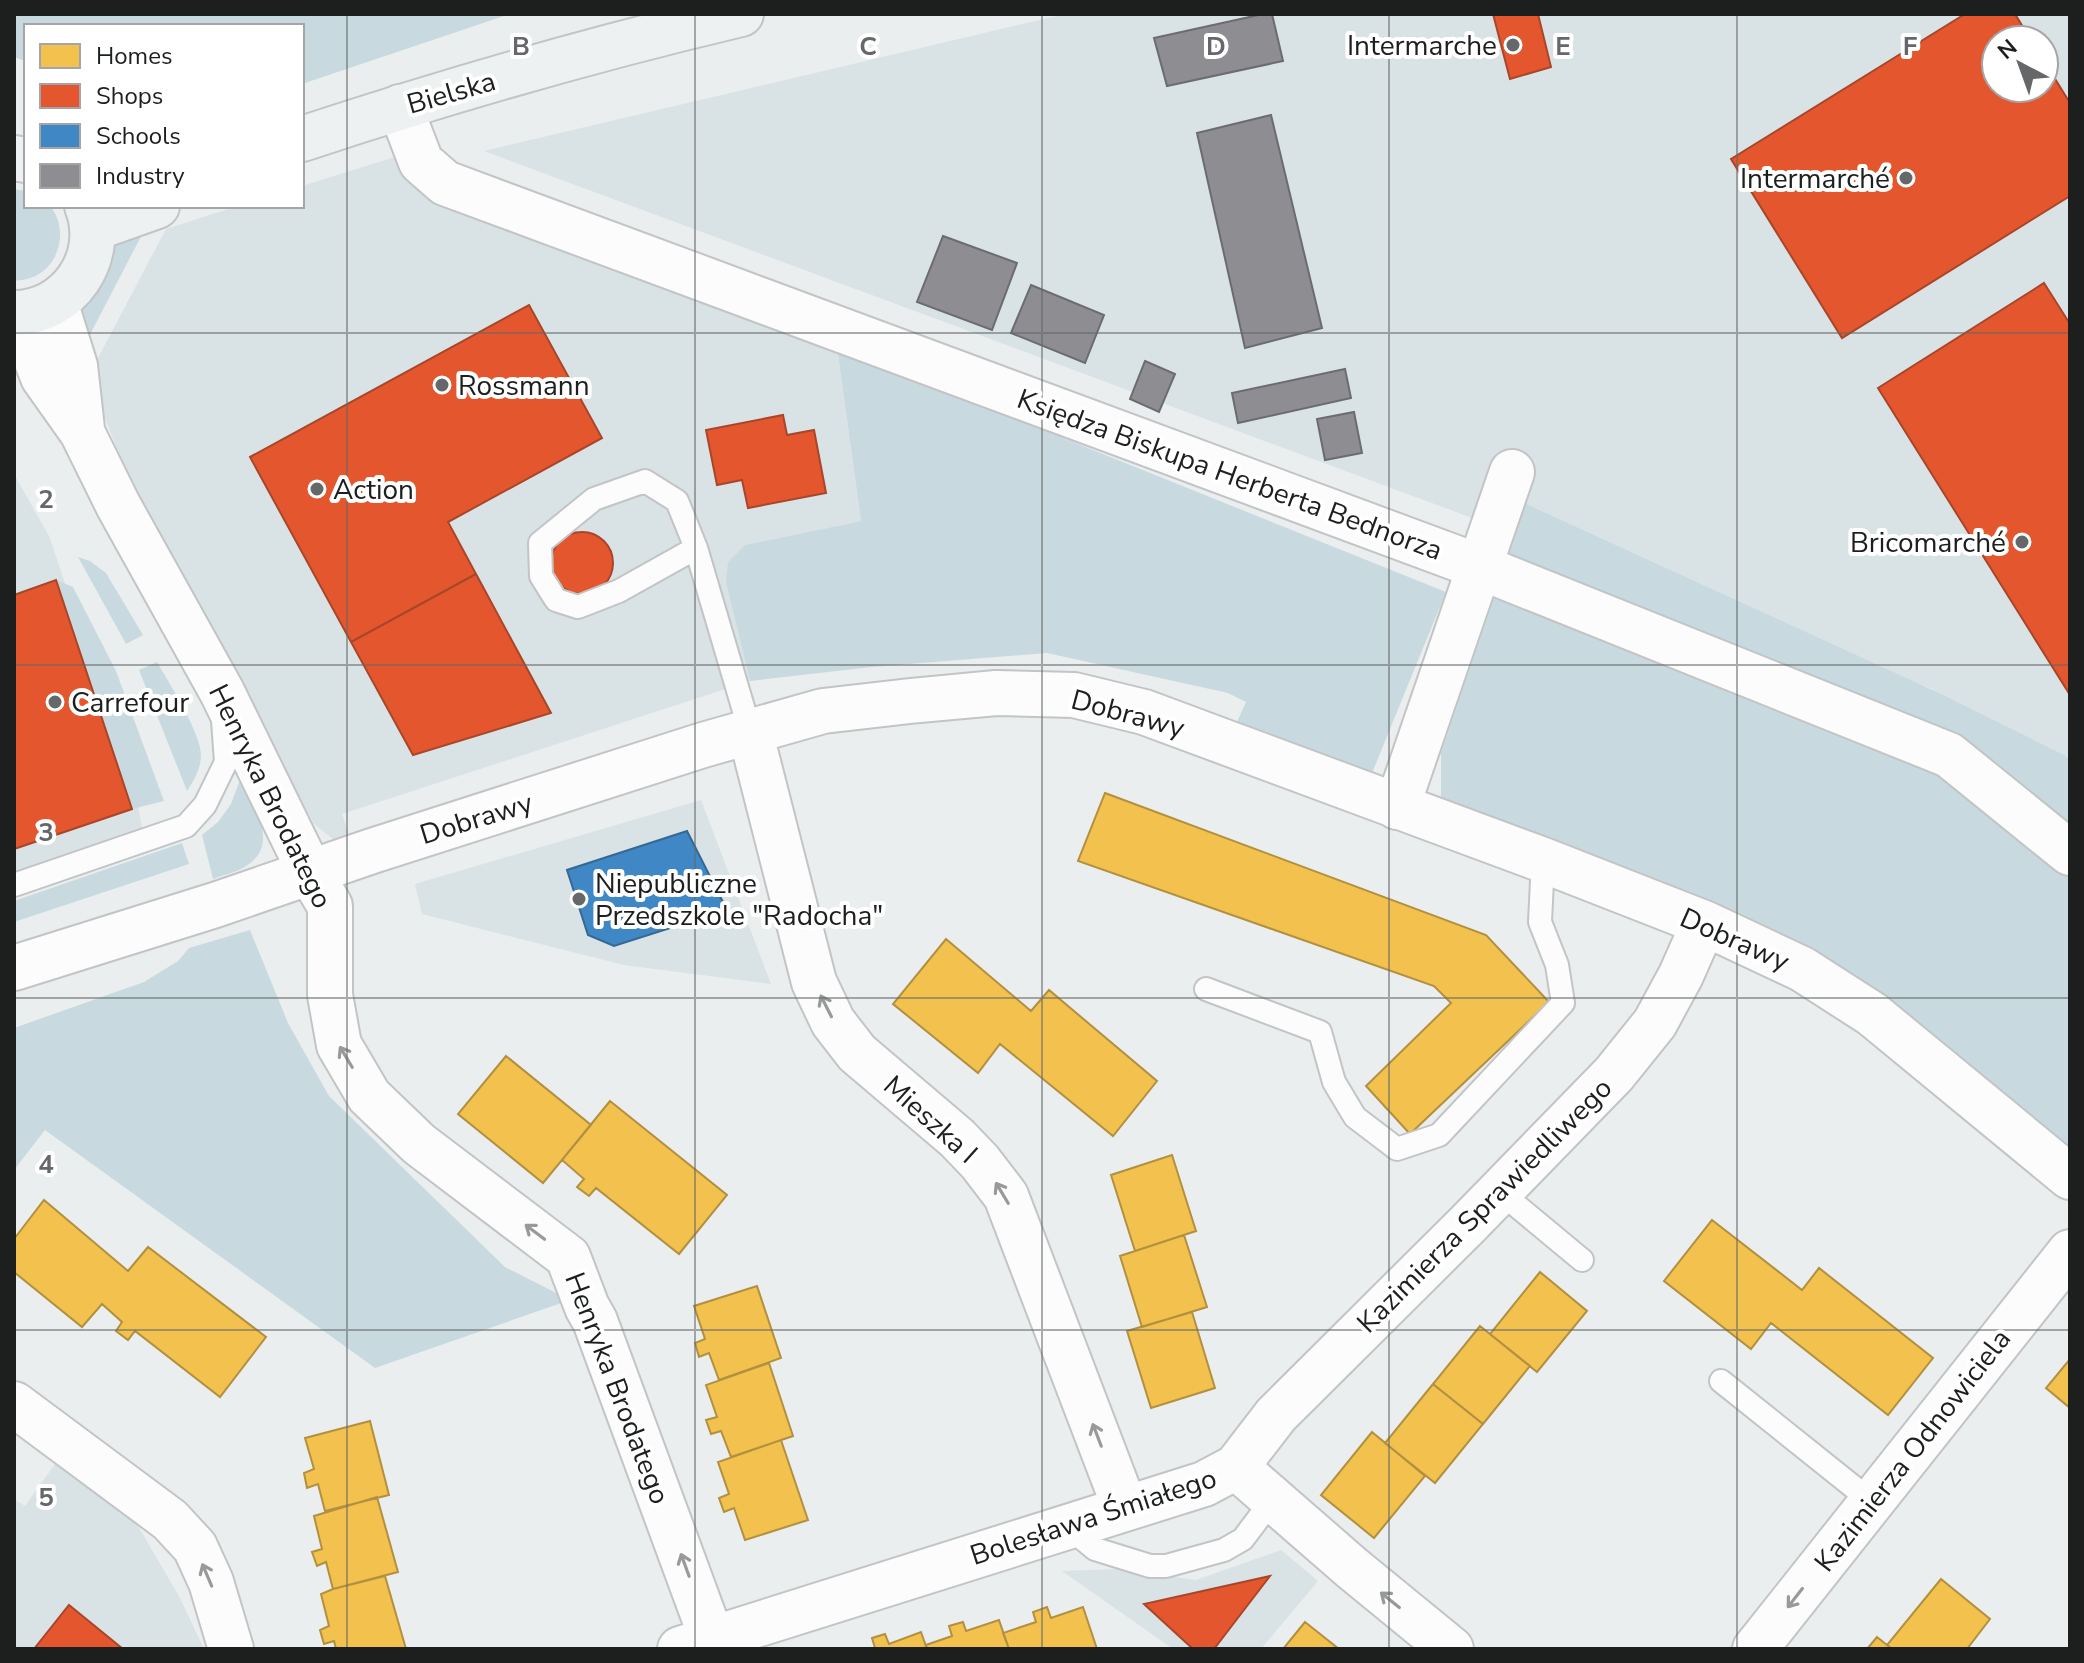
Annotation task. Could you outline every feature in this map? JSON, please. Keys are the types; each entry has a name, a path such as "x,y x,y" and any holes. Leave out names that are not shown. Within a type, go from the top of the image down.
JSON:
{"main road":[{"name":"Bielska","path":"304,138 626,41 741,14"},
{"path":"29,309 72,289 84,271 92,251 90,217 145,208"}],"street":[{"name":"Księdza Biskupa Herberta Bednorza","path":"400,107 421,162 445,183 1480,567 1949,755 2070,853"},
{"name":"Henryka Brodatego","path":"29,309 43,377 82,432 118,505 222,692 310,872 330,906 330,995 339,1045 369,1096 419,1144 568,1257 595,1321 696,1644"},
{"path":"1397,807 1512,472"},
{"name":"Dobrawy","path":"14,968 750,731 823,711 996,693 1074,695 1144,712 1543,860 1704,923 1802,969 1872,1014 2070,1177"},
{"name":"Mieszka I","path":"750,731 814,982 833,1022 857,1053 957,1138 1006,1196 1125,1508"},
{"name":"Kazimierza Sprawiedliwego","path":"1236,1467 1276,1415 1614,1074 1655,1023 1704,923"},
{"name":"Kazimierza Odnowiciela","path":"1755,1649 2070,1252"},
{"path":"14,1404 170,1520 195,1547 211,1582 231,1649"},
{"name":"Bolesława Śmiałego","path":"696,1644 1204,1484 1236,1467 1451,1649"}],"lane":[{"path":"696,548 619,591 578,607 556,600 541,576 540,543 594,499 645,481 677,501 696,548 750,731"},
{"path":"14,885 186,826 205,805 226,762 222,692"},
{"path":"1206,989 1320,1032 1334,1082 1355,1117 1397,1149 1439,1135 1563,1003 1557,965 1540,922 1543,860"},
{"path":"1500,1192 1582,1260"},
{"path":"1721,1381 1871,1501"},
{"path":"1067,1526 1095,1549 1150,1566 1166,1566 1224,1550 1243,1539 1273,1499"}],"shaded area":[{"path":"14,14 510,14 304,83 304,24 24,24 24,60 14,57"},
{"path":"1065,14 2070,14 2070,770 1930,688 484,151"},
{"path":"395,157 405,172 837,347 861,521 745,545 726,583 750,681 342,814 351,840 333,839 314,824 133,492 89,375 166,229 232,208 304,208 304,185"},
{"path":"14,189 24,191 24,208 51,208 59,223 60,242 47,268 33,277 14,281"},
{"path":"148,223 82,350 78,341 81,302 116,243"},
{"path":"837,347 1446,592 1372,773 1236,724 1246,702 1228,693 1047,653 872,667 750,681 726,583 728,562 745,545 861,521"},
{"name":"Carrefour","path":"14,474 49,536 136,794 142,828 14,873"},
{"path":"1526,504 1937,692 2070,760 2070,1148 1799,941 1441,802 1441,753"},
{"path":"78,557 90,561 106,573 143,635 126,644"},
{"path":"56,580 73,587 116,671 164,801 132,809"},
{"path":"157,662 184,708 200,746 200,765 187,791 139,670"},
{"path":"240,780 262,827 261,849 255,859 243,868 213,879 202,835 218,822 231,804"},
{"name":"Niepubliczne Przedszkole \"Radocha\"","path":"701,800 771,984 624,965 422,914 415,884"},
{"path":"182,843 189,864 14,922 14,901"},
{"path":"250,930 288,1023 329,1096 505,1267 570,1300 375,1368 45,1130 14,1170 14,1028 144,982 178,961 189,948"},
{"path":"60,1457 134,1519 180,1598 204,1649 14,1649 14,1499 25,1506"},
{"path":"1281,1550 1318,1581 1261,1649 1173,1649 1062,1571 1118,1569 1196,1580"}],"building: Homes":[{"path":"1105,793 1486,935 1549,1002 1410,1134 1366,1086 1451,1003 1434,986 1078,861"},
{"path":"946,939 1031,1011 1049,990 1157,1081 1113,1136 1000,1044 978,1073 893,1004"},
{"path":"506,1056 591,1125 543,1183 458,1114"},
{"path":"610,1101 727,1195 679,1254 596,1188 589,1196 577,1187 584,1179 562,1160"},
{"path":"1172,1155 1196,1231 1135,1251 1111,1175"},
{"path":"44,1200 128,1271 148,1247 266,1337 220,1397 135,1331 128,1340 116,1331 122,1322 102,1304 82,1327 14,1272 14,1239"},
{"path":"1712,1220 1802,1290 1819,1268 1933,1358 1888,1415 1771,1323 1751,1349 1664,1281"},
{"path":"1184,1235 1207,1307 1142,1327 1120,1256"},
{"path":"1540,1272 1587,1311 1537,1372 1490,1334"},
{"path":"757,1286 781,1358 719,1380 709,1353 699,1357 695,1343 705,1339 694,1306"},
{"path":"1192,1312 1215,1388 1151,1408 1127,1331"},
{"path":"1480,1326 1530,1366 1483,1424 1433,1384"},
{"path":"2070,1359 2070,1408 2046,1388"},
{"path":"769,1363 793,1436 731,1457 721,1431 711,1434 706,1420 717,1417 706,1385"},
{"path":"1433,1384 1483,1424 1435,1483 1385,1443"},
{"path":"370,1421 389,1495 325,1511 318,1484 307,1488 304,1473 314,1469 305,1438"},
{"path":"1372,1432 1425,1476 1374,1538 1321,1495"},
{"path":"781,1440 808,1520 745,1540 734,1508 724,1512 719,1498 729,1494 718,1462"},
{"path":"377,1497 398,1572 333,1589 326,1562 317,1566 312,1552 322,1549 314,1516"},
{"path":"385,1576 406,1649 336,1649 334,1641 324,1644 320,1630 329,1626 321,1594"},
{"path":"1941,1579 1990,1619 1967,1649 1892,1649 1887,1645"},
{"path":"1047,1607 1051,1618 1083,1607 1097,1649 1009,1649 1003,1633 1036,1622 1033,1612"},
{"path":"999,1620 1009,1649 927,1649 926,1645 952,1636 949,1626 963,1622 966,1631"},
{"path":"1305,1622 1339,1649 1283,1649"},
{"path":"921,1632 927,1649 873,1649 872,1638 885,1634 889,1644"},
{"path":"1877,1637 1892,1649 1867,1649"}],"building: Shops":[{"path":"1493,14 1538,14 1551,67 1510,79"},
{"name":"Intermarché","path":"1965,14 2015,14 2021,24 1980,24 1980,104 2060,104 2060,87 2070,103 2070,196 1842,338 1731,159"},
{"name":"Bricomarché","path":"2044,283 2070,324 2070,695 1878,388"},
{"path":"529,305 602,438 448,522 476,574 351,642 250,457"},
{"path":"783,415 787,435 814,430 826,493 748,508 742,480 717,485 706,430"},
{"path":"582,532 604,541 613,563 604,585 582,594 560,585 551,563 560,541"},
{"path":"476,574 551,713 413,755 351,642"},
{"name":"Carrefour","path":"56,580 132,809 14,849 14,595"},
{"path":"1270,1576 1214,1649 1193,1649 1144,1604"},
{"path":"69,1605 123,1649 34,1649"}],"building: Schools":[{"path":"687,831 727,910 614,946 588,935 567,870"}],"building: Industry":[{"path":"1272,14 1283,61 1167,86 1154,38"},
{"path":"1271,115 1322,328 1245,348 1197,133"},
{"path":"943,236 1017,263 992,330 917,302"},
{"path":"1031,285 1104,315 1085,363 1011,333"},
{"path":"1145,361 1175,374 1159,412 1130,399"},
{"path":"1345,369 1351,398 1238,423 1232,393"},
{"path":"1354,412 1362,453 1325,460 1317,419"}],"place":[{"name":"Intermarche","path":"1513,45"},
{"name":"Intermarché","path":"1906,178"},
{"name":"Rossmann","path":"442,385"},
{"name":"Action","path":"317,489"},
{"name":"Bricomarché","path":"2022,542"},
{"name":"Carrefour","path":"55,702"},
{"name":"Niepubliczne Przedszkole \"Radocha\"","path":"579,899"}]}
